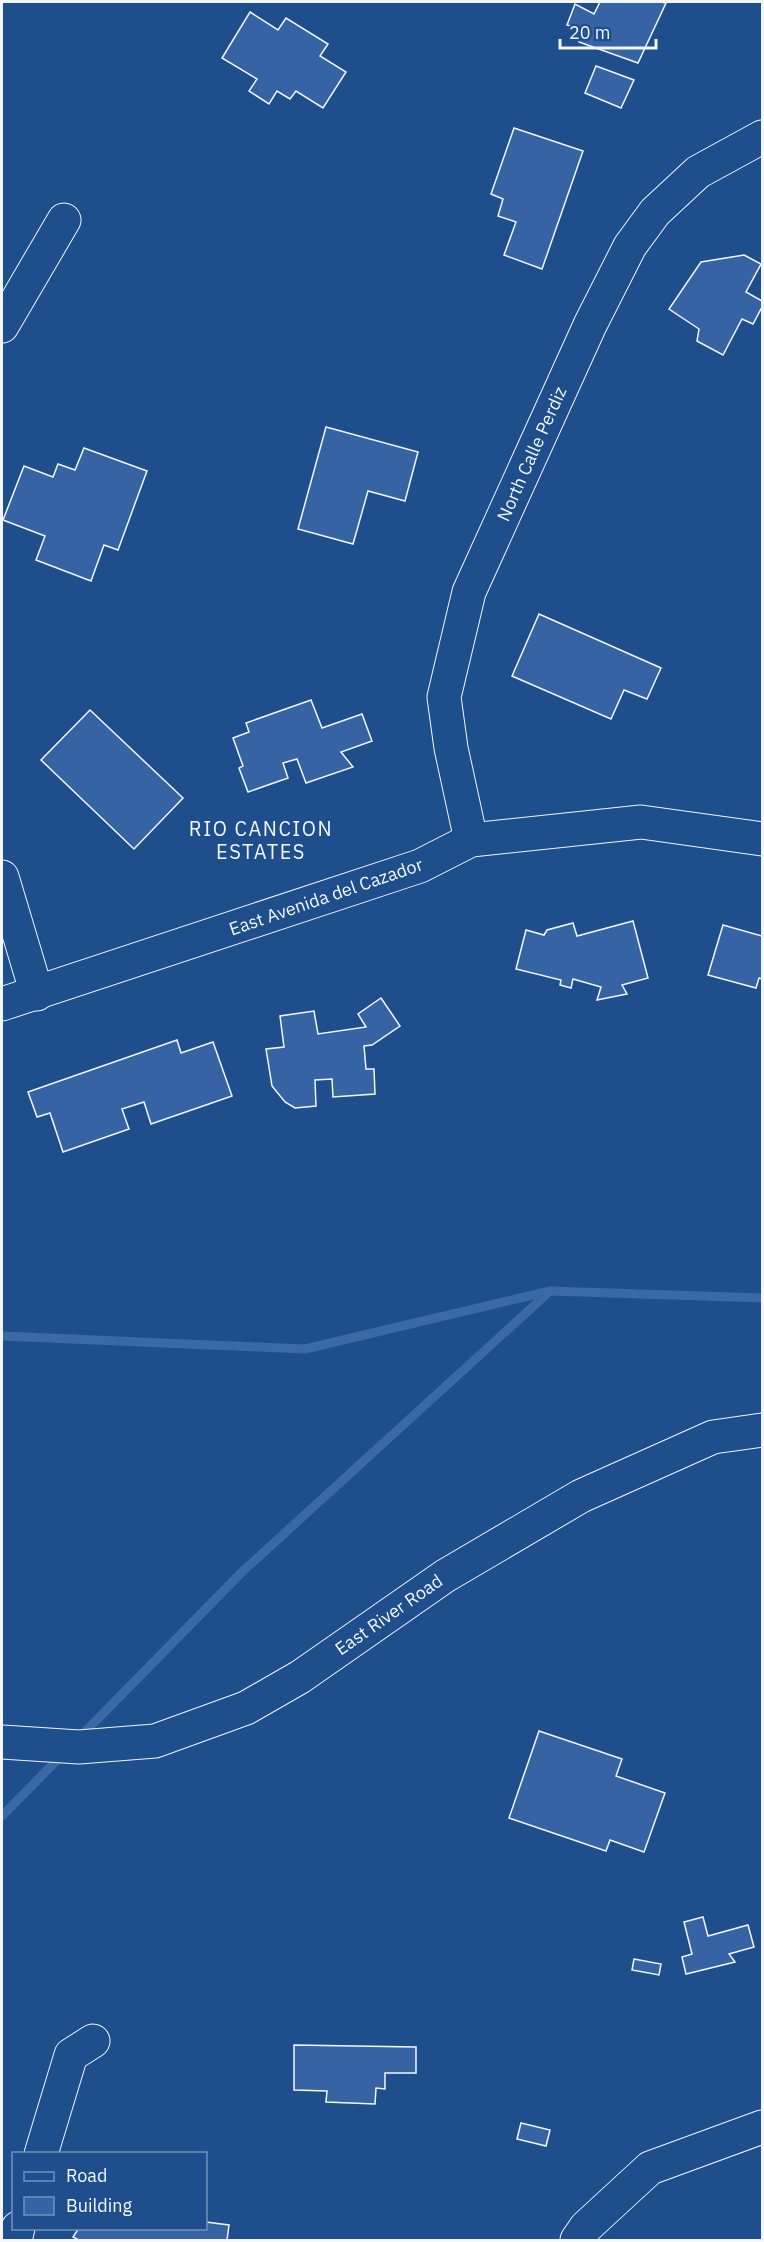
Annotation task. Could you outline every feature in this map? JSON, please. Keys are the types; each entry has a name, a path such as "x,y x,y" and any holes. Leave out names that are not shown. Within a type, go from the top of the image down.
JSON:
{"street":[{"name":"North Calle Perdiz","path":"471,840 450,748 444,697 469,592 590,325 630,246 655,212 698,172 762,137"},
{"path":"2,326 64,220"},
{"name":"East Avenida del Cazador","path":"2,1004 420,866 471,840 641,822 762,839"},
{"path":"2,877 37,994"},
{"name":"East River Road","path":"2,1742 79,1747 154,1741 246,1708 300,1677 445,1576 581,1496 713,1437 762,1430"},
{"path":"42,2152 71,2055 93,2041"},
{"path":"577,2241 586,2227 650,2168 762,2127"}],"building":[{"path":"600,2 666,3 638,63 579,42 580,29 567,25 575,4 594,14"},
{"path":"250,12 278,30 286,18 328,44 320,56 346,72 323,108 296,91 290,99 277,91 269,104 249,91 257,79 222,58"},
{"path":"596,66 634,80 621,108 585,93"},
{"path":"514,128 583,151 542,269 504,255 516,222 498,216 503,199 491,194"},
{"path":"744,255 761,264 746,292 762,301 762,307 753,324 742,319 723,355 697,341 699,329 669,309 701,262"},
{"path":"326,427 418,452 405,501 368,491 353,544 298,529"},
{"path":"84,448 147,471 118,550 104,545 91,581 36,560 45,536 3,520 24,466 53,477 58,464 75,470"},
{"path":"539,614 661,668 647,699 624,690 611,719 512,676"},
{"path":"311,700 322,728 362,714 372,741 341,752 353,767 306,783 297,759 283,763 288,778 248,792 239,768 243,766 233,738 249,732 246,723"},
{"path":"90,710 183,798 134,849 41,760"},
{"path":"633,921 648,978 622,985 627,994 597,1000 601,987 573,979 571,988 560,985 561,980 516,969 526,930 544,935 547,930 573,923 577,936"},
{"path":"723,925 762,936 762,979 759,978 756,988 708,975"},
{"path":"381,998 400,1026 372,1045 364,1046 366,1069 374,1069 375,1094 333,1097 332,1079 315,1080 316,1106 295,1108 285,1102 272,1086 266,1049 284,1047 280,1016 314,1011 318,1034 366,1027 358,1014"},
{"path":"177,1040 181,1053 213,1042 232,1096 151,1124 144,1102 122,1109 129,1129 63,1152 50,1113 37,1117 28,1092"},
{"path":"539,1731 622,1759 616,1776 665,1793 644,1852 610,1840 606,1851 509,1818"},
{"path":"703,1917 708,1936 748,1925 754,1947 729,1954 735,1962 686,1974 682,1957 692,1954 684,1922"},
{"path":"634,1959 661,1964 659,1975 632,1970"},
{"path":"294,2045 416,2047 416,2073 385,2073 385,2089 376,2088 375,2104 326,2102 327,2091 294,2090"},
{"path":"521,2123 550,2130 546,2146 517,2139"},
{"path":"207,2222 229,2225 227,2240 79,2240 73,2237 78,2230 207,2230"}],"waterway":[{"path":"2,1336 305,1349 550,1291 762,1298"},
{"path":"79,1738 242,1572 550,1291"},
{"path":"2,1816 63,1754"}],"district":[{"name":"RIO CANCION ESTATES","path":"261,840"}]}
